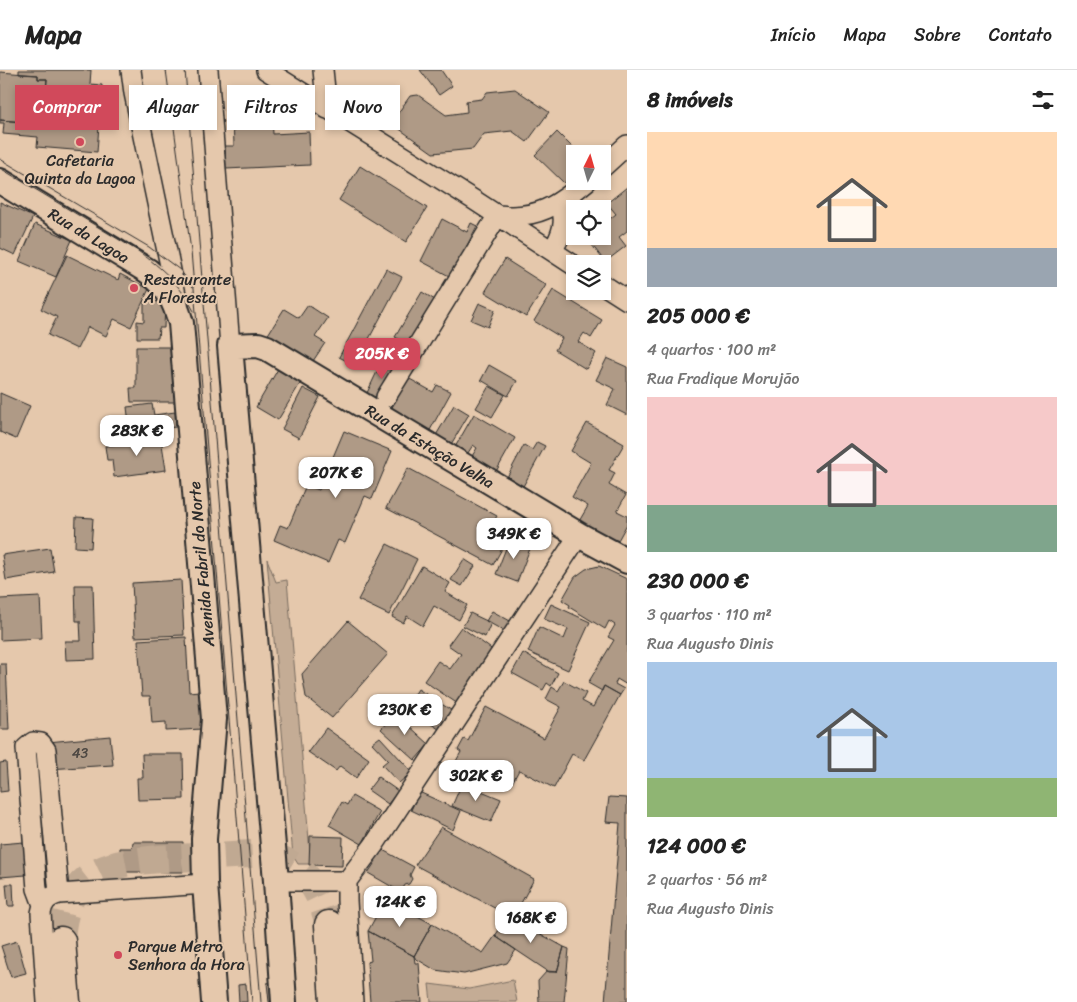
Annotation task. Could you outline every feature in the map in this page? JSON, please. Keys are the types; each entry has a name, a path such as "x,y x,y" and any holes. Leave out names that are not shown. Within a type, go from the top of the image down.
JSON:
{"main road":[{"path":"329,925 334,1002"},
{"path":"61,941 66,1002"}],"street":[{"name":"Avenida Fabril do Norte","path":"131,70 134,94 181,323 214,719 204,839 205,884 214,1002"},
{"path":"266,70 325,108"},
{"path":"323,70 325,90"},
{"path":"211,73 230,346 276,881 284,1002"},
{"path":"361,130 566,260"},
{"path":"611,160 627,145"},
{"name":"Rua da Lagoa","path":"0,181 148,271 166,287 171,295 181,323"},
{"path":"498,216 527,216 540,212 560,202 575,190"},
{"path":"552,251 563,231 564,220 560,202"},
{"path":"386,397 498,216"},
{"path":"611,290 627,300"},
{"name":"Rua da Estação Velha","path":"230,346 258,345 267,348 580,535 627,561"},
{"path":"353,1002 346,900 347,881 374,845 580,535"},
{"path":"43,905 37,889 26,748 33,742 41,743 46,750 59,894"},
{"path":"276,881 347,881"},
{"path":"46,1002 41,913 43,905 47,900 59,894 205,884"}],"shaded area":[{"path":"267,559 276,582 287,580 311,864 298,864 293,856"},
{"path":"513,980 517,1002 431,1002 429,984 469,989"}],"building":[{"path":"19,70 91,70 90,84 102,85 47,85 47,79 38,79 38,75 19,74"},
{"path":"420,70 441,70 452,86 439,95"},
{"path":"0,72 38,75 38,79 47,79 47,85 15,85 15,121 0,120"},
{"path":"515,89 549,112 527,142 512,131 484,134 473,149 433,153 400,129 400,110 410,96 418,95 446,115 467,112 466,101 482,99 487,92"},
{"path":"0,120 15,121 15,130 99,130 97,152 37,147 38,137 3,134 4,123 0,123"},
{"path":"233,130 273,130 273,134 309,132 310,165 226,169 225,146 234,146"},
{"path":"557,132 570,145 566,145 566,181 564,183 535,155"},
{"path":"360,166 427,208 406,242 339,200"},
{"path":"627,187 627,231 619,237 626,246 611,257 611,255 600,255 592,245 611,245 611,218 616,214 611,208 611,200"},
{"path":"0,202 33,217 15,255 0,248"},
{"path":"442,219 467,232 471,223 477,226 451,277 421,261"},
{"path":"35,224 72,240 56,277 19,261"},
{"path":"67,255 118,280 120,274 149,289 131,327 114,319 106,336 88,327 77,349 48,335 57,317 41,309"},
{"path":"505,259 546,285 526,317 485,292"},
{"path":"386,269 402,277 355,365 339,357"},
{"path":"553,290 566,298 566,300 569,300 602,320 591,338 584,333 578,342 596,353 586,369 555,350 562,338 534,321"},
{"path":"422,292 435,300 408,344 395,337"},
{"path":"144,301 165,302 164,328 159,328 158,338 137,338 137,321 144,322"},
{"path":"479,303 495,310 488,327 471,320"},
{"path":"308,305 328,318 315,337 325,343 311,364 267,336 284,309 299,318"},
{"path":"376,341 386,348 375,365 365,358"},
{"path":"136,347 180,347 181,402 131,402 130,388 136,388"},
{"path":"607,358 627,367 627,415 607,405 615,389 596,380"},
{"path":"383,359 398,366 380,402 366,395"},
{"path":"489,365 517,381 508,396 481,380"},
{"path":"278,369 301,382 278,420 256,407"},
{"path":"408,378 433,392 437,385 451,392 429,432 390,411"},
{"path":"489,386 505,395 492,417 476,408"},
{"path":"303,388 320,397 299,438 282,429"},
{"path":"0,393 30,406 16,439 0,432"},
{"path":"152,404 154,415 175,412 176,427 130,432 127,407"},
{"path":"454,405 469,414 450,446 435,437"},
{"path":"474,414 515,438 494,475 469,461 477,448 473,445 466,456 454,449"},
{"path":"587,423 624,444 609,470 615,473 609,485 626,495 617,511 627,516 627,524 616,544 578,523 588,506 572,497 591,463 571,451"},
{"path":"344,431 392,451 372,499 365,496 345,543 338,540 328,563 274,540 280,525 288,528 306,485 319,490"},
{"path":"161,438 166,470 114,477 112,460 107,460 105,446"},
{"path":"537,442 545,446 521,490 505,481 524,445 532,450"},
{"path":"408,468 497,516 491,526 509,536 493,565 386,508"},
{"path":"76,517 93,518 91,548 75,547"},
{"path":"510,538 531,546 517,582 496,574"},
{"path":"387,544 417,559 389,615 358,600"},
{"path":"50,548 54,572 6,580 2,555"},
{"path":"464,559 475,566 462,586 451,580"},
{"path":"422,566 450,583 445,592 467,605 459,620 434,606 423,626 407,616 403,623 392,617"},
{"path":"599,566 627,579 627,685 617,679 615,684 624,689 620,695 604,686 602,691 588,683 614,640 608,637 615,625 609,621 605,629 569,607 570,605 562,600 575,577 586,569"},
{"path":"181,580 184,635 135,637 132,583"},
{"path":"75,585 93,585 95,659 66,660 65,641 81,641 80,621 76,621"},
{"path":"40,597 42,638 0,640 0,599"},
{"path":"551,604 590,622 568,670 528,652 539,627 564,639 568,629 544,619"},
{"path":"492,611 512,622 506,632 486,621"},
{"path":"470,613 491,623 485,637 463,626"},
{"path":"348,621 388,654 332,718 306,697 302,674"},
{"path":"461,627 494,651 458,704 424,681 438,661 450,669 461,654 448,645"},
{"path":"186,637 189,692 199,691 202,729 166,731 166,722 152,723 150,696 142,696 138,640"},
{"path":"523,653 558,673 551,686 547,683 543,690 512,673"},
{"path":"0,664 6,664 9,729 0,729"},
{"path":"564,681 586,693 582,701 593,707 604,686 620,695 584,760 572,754 554,788 519,770 512,783 502,778 498,786 455,763 461,752 458,750 464,739 468,741 486,707 544,738 561,707 546,699 552,687 558,691"},
{"path":"418,689 454,712 442,731 406,708"},
{"path":"395,713 429,744 415,760 381,729"},
{"path":"326,728 369,759 356,778 340,766 336,771 308,752"},
{"path":"110,736 113,765 48,769 48,742"},
{"path":"380,737 412,772 399,783 382,765 388,760 372,743"},
{"path":"142,754 183,754 184,799 138,800 137,778 143,778"},
{"path":"6,762 8,791 0,792 0,763"},
{"path":"378,777 398,791 388,804 368,790"},
{"path":"462,783 501,799 491,822 452,806"},
{"path":"419,792 461,811 453,830 411,810"},
{"path":"352,796 380,812 362,844 329,825 342,802 347,805"},
{"path":"609,797 627,798 627,1002 605,1002 620,823 606,822"},
{"path":"441,827 534,879 513,918 415,865"},
{"path":"310,836 343,837 342,866 309,865"},
{"path":"24,842 26,875 0,877 0,844"},
{"path":"133,842 183,842 183,872 120,872 120,848 132,848"},
{"path":"379,848 414,867 410,875 412,879 401,892 368,873 376,861 373,858"},
{"path":"6,884 13,884 14,906 8,906"},
{"path":"389,900 432,924 414,956 368,931 380,909 383,911"},
{"path":"508,916 564,947 557,972 549,972 495,936"},
{"path":"432,924 483,953 495,936 516,950 507,963 464,974 435,970 414,956"},
{"path":"368,931 414,956 415,963 419,963 422,1002 370,1002 367,962 371,961"},
{"path":"17,941 26,973 11,977 1,946"},
{"path":"564,947 569,949 564,1002 539,1002 538,981 547,971 557,972"},
{"path":"273,982 274,1002 269,1002 267,983"},
{"path":"246,984 247,1002 239,1002 238,985"}],"tunnel":[{"path":"61,941 65,916 72,897 82,883 96,873 112,866 131,862 174,858 254,854 283,860 305,875 313,885 325,910 329,925"}],"tram line":[{"path":"166,70 191,251 252,1002"},
{"path":"185,70 261,1002"},
{"path":"0,159 149,247 180,270 193,287"},
{"path":"0,168 138,251 170,277 194,311"}],"place":[{"name":"Cafetaria Quinta da Lagoa","path":"80,142"},
{"name":"Restaurante A Floresta","path":"134,288"},
{"name":"Parque Metro Senhora da Hora","path":"118,955"}]}
